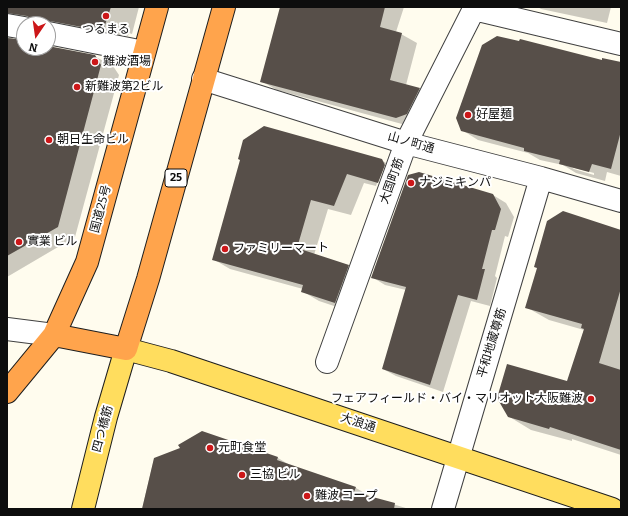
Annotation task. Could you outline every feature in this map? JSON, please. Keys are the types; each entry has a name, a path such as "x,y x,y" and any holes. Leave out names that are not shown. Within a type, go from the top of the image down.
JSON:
{"highway":[{"name":"国道25号","path":"7,392 54,335 87,262 157,7"},
{"name":"25","path":"126,349 148,279 224,7"},
{"name":"大浪通","path":"54,335 126,349"}],"main road":[{"name":"大浪通","path":"126,349 171,361 612,509"},
{"name":"四つ橋筋","path":"83,509 106,417 126,349"}],"street":[{"path":"474,8 621,44"},
{"name":"大国町筋","path":"327,362 406,143 474,8"},
{"path":"56,35 144,52"},
{"name":"山ノ町通","path":"203,79 406,143 621,200"},
{"name":"平和地蔵尊筋","path":"443,509 541,178"},
{"path":"7,329 54,335"}],"building":[{"path":"7,7 111,7 103,31 56,22 56,16 27,16 7,13"},
{"path":"280,7 385,7 380,27 402,33 390,80 420,88 407,114 396,118 260,82"},
{"path":"497,36 519,41 520,39 602,60 602,58 621,62 621,131 611,169 592,164 589,172 559,164 560,160 524,151 524,148 461,131 456,118 482,45"},
{"path":"7,38 16,39 16,56 56,56 56,48 95,55 101,65 58,227 7,256"},
{"path":"264,126 382,159 385,165 378,183 347,174 334,206 311,200 297,248 349,265 335,303 301,292 303,285 212,260 240,160 238,159 243,140"},
{"path":"419,172 493,194 501,209 495,230 492,230 482,269 485,269 477,300 458,295 430,385 382,369 406,287 371,278 408,175"},
{"path":"563,211 621,230 621,288 599,363 621,370 621,450 550,427 549,429 508,417 497,398 507,364 567,381 584,329 581,328 582,324 525,308 537,268 534,267 547,221"},
{"path":"202,431 278,457 277,460 356,487 354,492 395,503 394,509 142,509 154,458 180,448 178,445"}],"place":[{"name":"つるまる","path":"106,16"},
{"name":"難波酒場","path":"95,62"},
{"name":"新難波第2ビル","path":"77,87"},
{"name":"好屋麺","path":"468,115"},
{"name":"朝日生命ビル","path":"49,140"},
{"name":"ナジミキンパ","path":"411,183"},
{"name":"實業 ビル","path":"19,242"},
{"name":"ファミリーマート","path":"225,249"},
{"name":"フェアフィールド・バイ・マリオット大阪難波","path":"591,399"},
{"name":"元町食堂","path":"210,448"},
{"name":"三協 ビル","path":"242,475"},
{"name":"難波 コープ","path":"307,496"}]}
